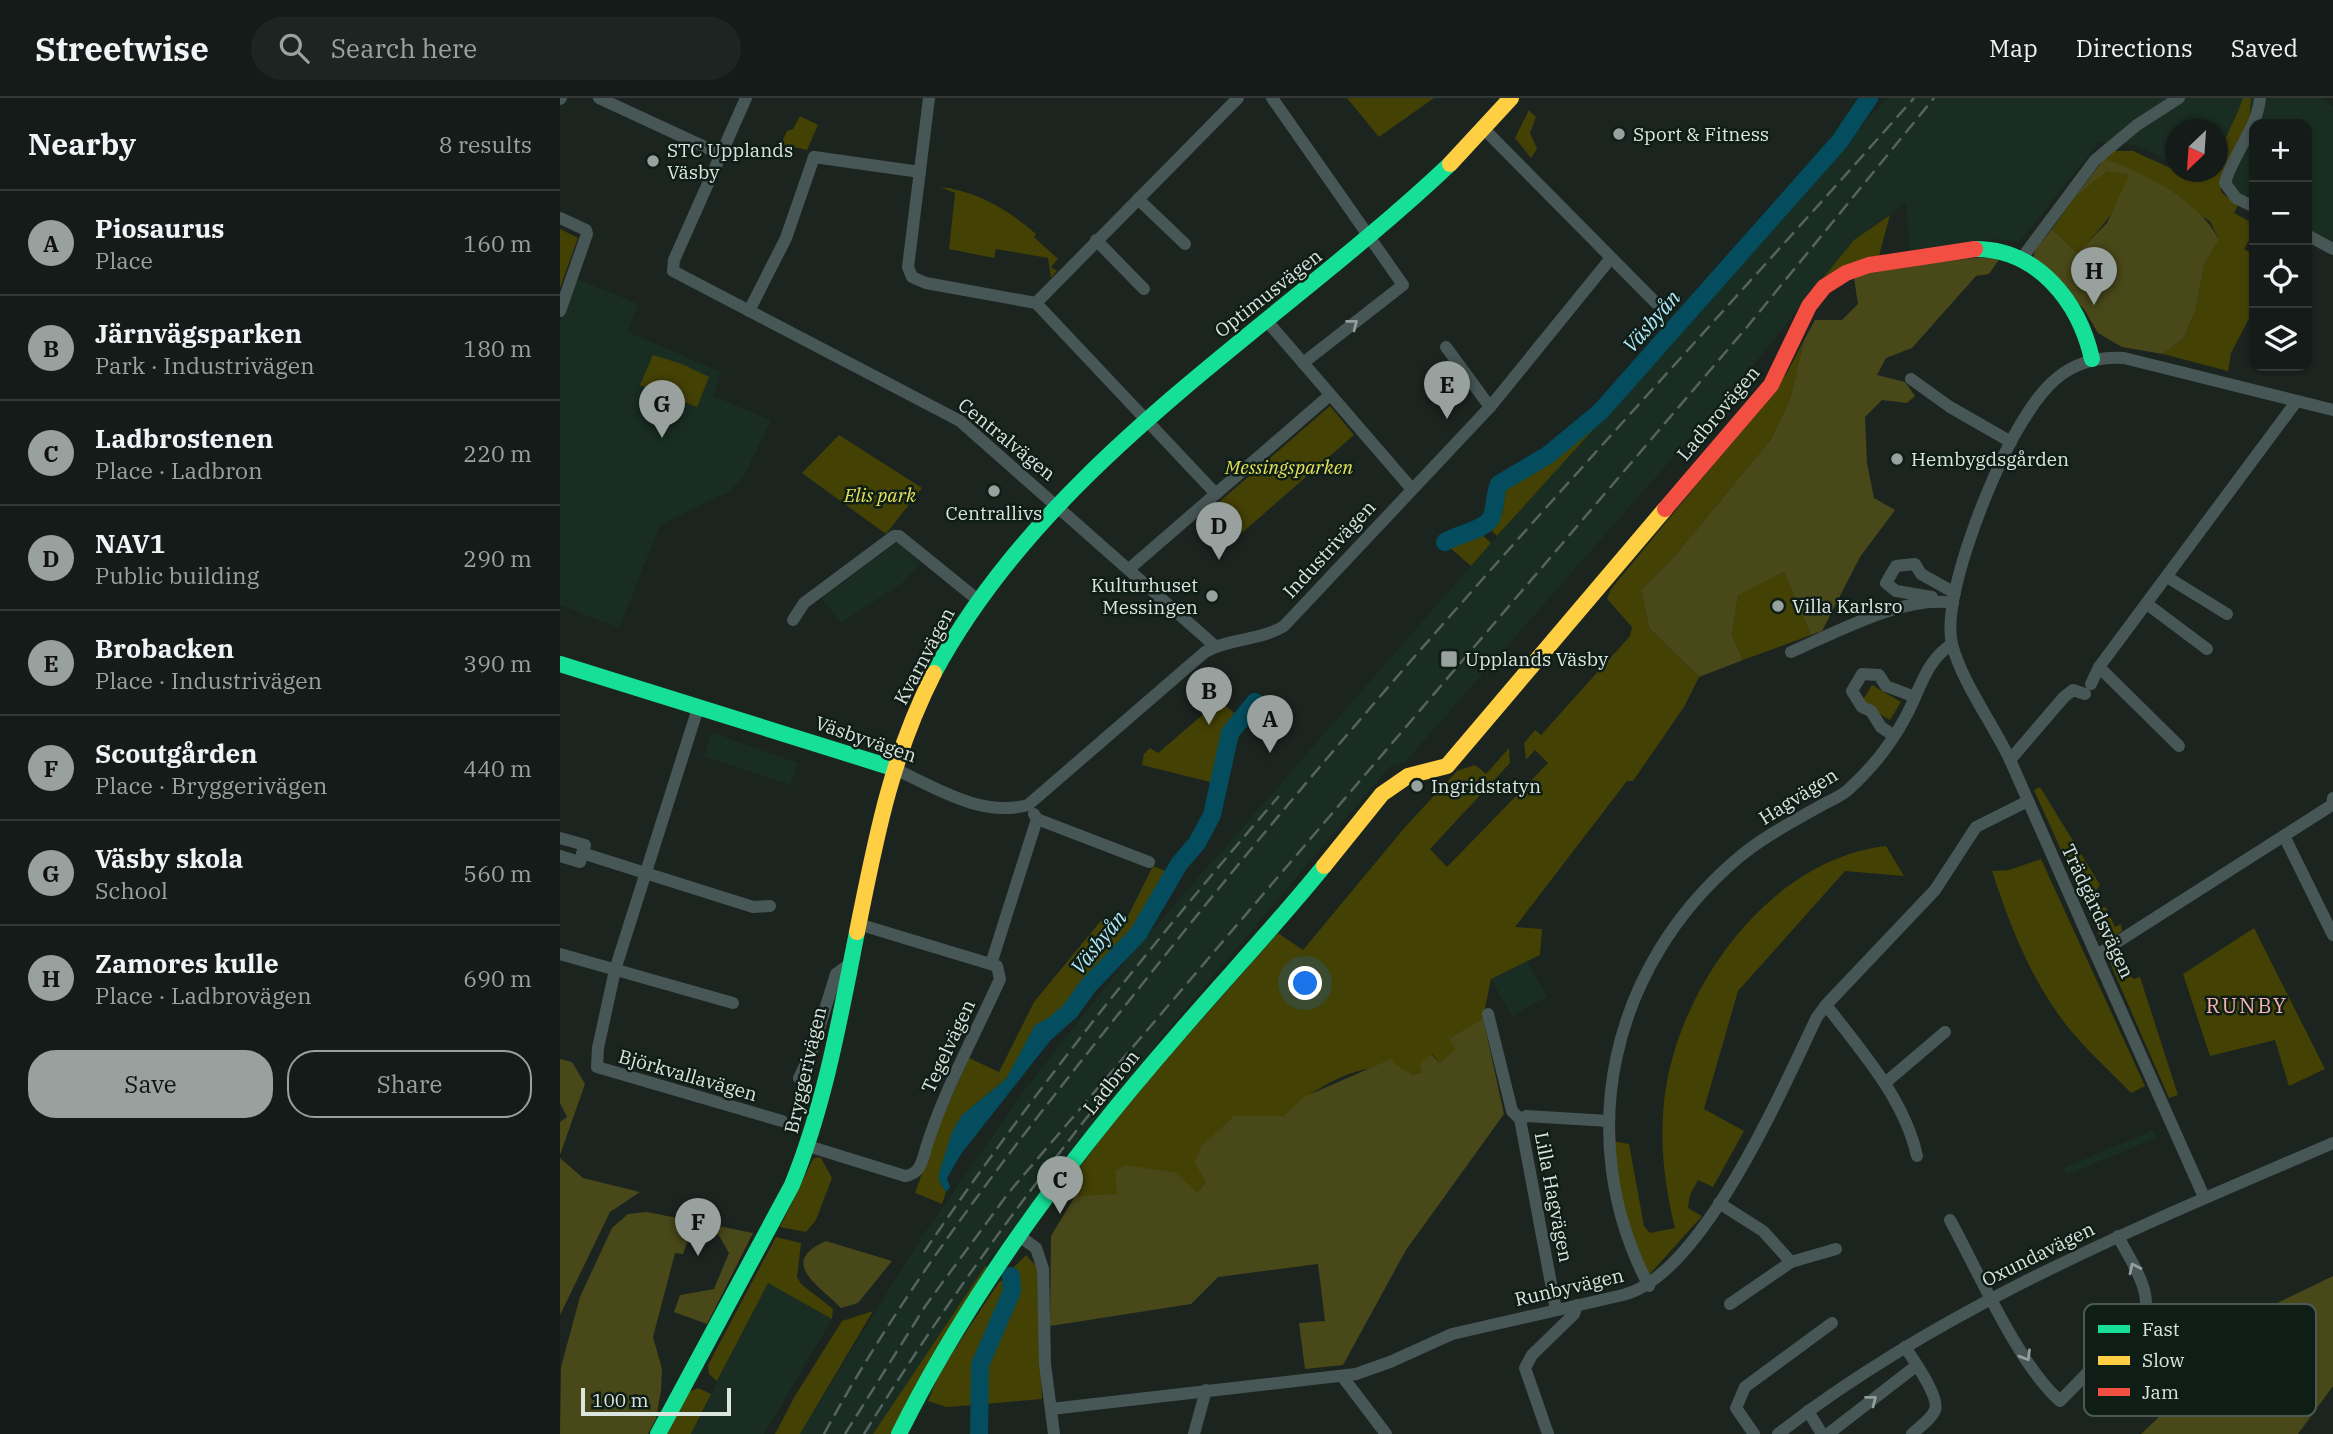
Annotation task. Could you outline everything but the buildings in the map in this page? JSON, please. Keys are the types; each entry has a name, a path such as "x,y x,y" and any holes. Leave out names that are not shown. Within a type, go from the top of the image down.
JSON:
{"street":[{"path":"599,98 720,154 746,98"},
{"path":"929,98 908,267 912,277 926,284 1036,303 1216,494"},
{"path":"1036,303 1238,98"},
{"path":"1272,98 1403,285 1303,363"},
{"path":"2092,359 2080,317 2060,293 2022,258 2095,160 2137,125 2179,98"},
{"path":"2249,205 2236,198 2225,183 2229,168 2258,117 2260,98"},
{"name":"Optimusvägen","path":"1058,507 1147,420 1266,320 1371,239 1484,129 1508,102"},
{"path":"1484,129 1656,303"},
{"name":"Centralvägen","path":"720,154 671,266 673,271 960,421 1215,646"},
{"path":"749,311 786,238 814,157 920,172"},
{"path":"1138,199 1185,244"},
{"path":"560,218 586,230 587,234 560,311"},
{"path":"2312,238 2333,249"},
{"path":"1096,240 1144,289"},
{"name":"Ladbrovägen","path":"1394,784 1408,776 1447,766 1771,385 1784,366 1806,309 1822,288 1842,275 1866,265 1903,258 1979,250 2009,252 2022,258"},
{"name":"Industrivägen","path":"1028,805 1215,646 1273,633 1284,626 1490,407 1611,258"},
{"path":"1266,320 1411,488"},
{"path":"1446,347 1490,407"},
{"path":"1952,644 1954,599 1988,492 2032,404 2048,384 2092,359 2124,358 2333,410"},
{"path":"1911,379 1950,407 2011,442"},
{"path":"1129,569 1330,395"},
{"path":"2010,760 2064,697 2073,690 2088,689 2099,667 2296,402"},
{"name":"Kvarnvägen","path":"893,768 944,656 978,600 1058,507"},
{"path":"793,620 804,603 899,536 978,600"},
{"path":"1915,564 1921,574 1954,599 1896,592 1886,583 1896,566 1915,564"},
{"path":"2167,577 2227,614"},
{"path":"1791,652 1907,605 1954,599"},
{"path":"2147,604 2207,649"},
{"name":"Hagvägen","path":"1648,1286 1619,1216 1610,1171 1609,1121 1613,1073 1623,1029 1637,990 1675,922 1706,887 1741,855 1847,791 1894,736 1930,664 1952,644"},
{"name":"Trädgårdsvägen","path":"1952,644 2010,760 2204,1197"},
{"name":"Väsbyvägen","path":"560,664 893,768 978,805 1015,808 1028,805"},
{"path":"2099,667 2179,746"},
{"path":"1894,736 1881,727 1871,711 1862,707 1852,691 1862,674 1879,674 1886,686 1915,697"},
{"name":"Björkvallavägen","path":"698,709 615,970 598,1048 597,1067 782,1121"},
{"name":"Bryggerivägen","path":"658,1434 792,1185 808,1146 828,1074 893,768"},
{"name":"Ladbron","path":"899,1434 933,1366 982,1290 1101,1127 1177,1035 1276,925 1381,793 1394,784"},
{"name":"Runbyvägen","path":"1051,1409 1370,1371 1452,1334 1648,1286 1681,1254 1719,1203 1826,1005 1935,890 1976,827 2028,802"},
{"path":"2097,956 2332,804"},
{"path":"1028,805 1037,819 1149,862"},
{"path":"858,924 991,964 1037,819"},
{"path":"2284,836 2333,935"},
{"path":"560,838 585,845 580,862 560,856"},
{"path":"582,853 752,907 770,906"},
{"path":"560,954 733,1003"},
{"path":"799,1078 812,1051 836,974 850,964"},
{"name":"Tegelvägen","path":"808,1146 905,1176 913,1175 920,1168 933,1123 1000,979 997,965 991,964"},
{"path":"1826,1005 1885,1083 1913,1141 1916,1156"},
{"name":"Lilla Hagvägen","path":"1488,1014 1512,1111 1520,1119 1556,1310"},
{"path":"1885,1083 1945,1032"},
{"path":"1520,1119 1526,1116 1609,1121"},
{"name":"Oxundavägen","path":"1778,1434 1905,1347 1991,1297 2204,1197 2333,1143"},
{"path":"1719,1203 1763,1231 1791,1262"},
{"path":"1951,1220 1991,1297 2045,1388 2060,1401 2084,1376"},
{"path":"2118,1236 2145,1292 2147,1304"},
{"path":"1022,1238 1036,1248 1043,1269 1045,1364 1054,1434"},
{"path":"1730,1304 1791,1262 1836,1249"},
{"path":"1548,1434 1525,1376 1525,1368 1532,1355 1574,1314 1577,1305"},
{"path":"1754,1434 1736,1408 1745,1387 1832,1323"},
{"path":"1905,1347 1935,1396 1937,1407 1912,1434"},
{"path":"1828,1434 1916,1366"},
{"path":"1342,1376 1386,1434"},
{"path":"1194,1434 1206,1390"},
{"path":"1808,1411 1822,1434"}],"shaded area":[{"path":"1887,98 2320,98 2333,107 2333,243 2312,232 2312,119 2249,119 2249,199 2213,182 2228,182 2228,119 2165,119 2165,159 2136,145 2099,142 2019,242 1993,239 1910,250 1906,202 1854,240 1741,380 1405,762 1389,767 1177,1019 1079,1140 986,1265 873,1434 800,1434 919,1241 1027,1087 1128,958 1471,566"},
{"path":"2104,159 2153,180 2185,201 2199,213 2219,240 2204,265 2196,309 2184,338 2163,354 2122,347 2098,333 2084,309 2033,259 2035,250 2052,229 2077,253 2107,223 2129,175 2107,171 2074,198"},
{"path":"1975,258 2000,258 1989,274 1976,276 1912,348 1886,358 1877,375 1905,382 1915,396 1907,403 1882,400 1865,417 1867,463 1874,498 1895,510 1860,557 1822,631 1811,635 1784,572 1738,595 1732,635 1743,660 1699,677 1649,628 1641,590 1673,558 1771,439 1790,399 1804,340 1815,320 1842,320 1858,304 1854,278 1877,269"},
{"path":"575,278 638,304 628,332 721,372 713,396 771,420 743,478 728,492 660,525 619,628 560,605 560,321"},
{"path":"899,541 920,564 902,583 841,623 822,598"},
{"path":"711,732 798,763 790,785 704,756"},
{"path":"1527,961 1547,997 1512,1016 1491,979"},
{"path":"1483,1018 1504,1114 1406,1250 1343,1365 1305,1369 1299,1323 1325,1321 1318,1264 1218,1277 1191,1304 1050,1326 1051,1236 1075,1196 1117,1194 1115,1171 1126,1165 1176,1173 1197,1193 1206,1182 1195,1163 1201,1147 1234,1116 1283,1116 1304,1097 1391,1059 1413,1075 1422,1072 1420,1064 1431,1054 1439,1063 1456,1049 1449,1039"},
{"path":"560,1059 572,1062 585,1084 560,1155 560,1122 567,1117 560,1103"},
{"path":"2153,1130 2156,1138 2067,1175 2063,1168"},
{"path":"560,1158 583,1178 640,1192 610,1212 560,1315"},
{"path":"647,1212 753,1233 707,1324 674,1312 680,1295 714,1289 729,1253 718,1234 692,1229 683,1254 675,1253 653,1337 662,1369 661,1390 656,1419 648,1434 560,1434 561,1367 580,1297 612,1228 628,1214"},
{"path":"826,1241 892,1261 858,1303 841,1308 808,1275 804,1266 805,1258 812,1249"},
{"path":"2333,1276 2333,1386 2316,1409 2316,1304 2275,1304"},
{"path":"768,1282 832,1319 764,1434 691,1434"},
{"path":"2160,1416 2311,1416 2298,1434 2141,1434"}],"green space":[{"path":"1347,98 1434,98 1379,137"},
{"path":"2243,98 2251,98 2249,125 2228,168 2228,134"},
{"path":"1529,110 1536,117 1530,133 1537,149 1531,158 1515,138"},
{"path":"800,116 818,125 807,150 781,144 787,131 793,129"},
{"path":"2112,151 2133,151 2165,166 2165,182 2221,182 2222,193 2238,205 2234,213 2249,221 2249,240 2244,249 2249,252 2249,319 2231,353 2228,371 2163,354 2184,338 2196,309 2204,265 2219,240 2210,221 2104,159"},
{"path":"2107,170 2129,175 2125,187 2108,218 2077,253 2052,229 2074,198"},
{"path":"940,187 980,197 1015,217 1036,234 1034,237 1058,259 1051,267 1057,271 1051,278 1048,258 996,249 994,258 949,249 955,193"},
{"path":"1890,215 1879,256 1823,278 1854,240"},
{"path":"560,229 578,238 560,288"},
{"path":"1804,340 1790,399 1771,439 1673,558 1641,590 1649,628 1699,677 1684,707 1633,781 1627,781 1515,927 1542,929 1540,955 1491,979 1483,1018 1450,1039 1457,1049 1439,1063 1432,1054 1422,1072 1413,1075 1396,1069 1361,1070 1327,1084 1283,1116 1234,1116 1206,1182 1197,1193 1087,1197 1060,1194 1127,1104 1278,933 1303,950 1406,826 1457,771 1475,765 1486,774 1509,748 1510,763 1430,849 1447,867 1548,763 1535,750 1526,760 1524,743 1535,730 1541,735 1630,636 1632,627 1607,599 1611,589 1770,396 1787,373"},
{"path":"653,355 682,364 709,377 697,407 640,385"},
{"name":"Messingsparken","path":"1330,406 1354,435 1228,545 1203,516"},
{"path":"1600,422 1497,536 1490,529 1502,515 1506,487 1552,462"},
{"name":"Elis park","path":"839,435 922,488 886,534 802,473"},
{"path":"1479,532 1491,543 1471,566 1449,547"},
{"path":"1784,572 1811,635 1743,660 1732,635 1738,594"},
{"path":"1194,678 1234,713 1221,736 1214,783 1142,765 1144,754 1150,748 1158,753 1207,711 1200,703 1205,695 1191,682"},
{"path":"1872,685 1901,702 1890,720 1861,703"},
{"path":"2040,787 2100,885 2093,895 2101,908 2106,907 2115,927 2121,924 2122,931 2107,940 2100,937 2034,790"},
{"path":"1886,846 1904,876 1845,871 1738,991 1704,1109 1744,1131 1713,1187 1698,1180 1690,1195 1688,1208 1702,1216 1649,1275 1624,1216 1612,1141 1629,1144 1644,1226 1650,1233 1675,1228 1663,1155 1664,1100 1678,1041 1694,1002 1716,964 1742,929 1773,898 1807,873 1845,856"},
{"path":"2041,859 2145,1086 2131,1093 2082,1043 2054,1008 2032,971 2006,912 1992,871 2009,870"},
{"path":"1153,866 1168,872 1134,932 1086,982 1067,1008 1054,1014 1006,1079 962,1115 939,1181 946,1192 942,1204 915,1193 939,1125 969,1058 999,1072 1034,1002 1104,917 1123,926"},
{"path":"2254,928 2325,1069 2289,1086 2275,1040 2210,1056 2183,974"},
{"path":"2119,951 2124,957 2118,968 2134,979 2140,977 2178,1095 2169,1098 2111,965 2111,956"},
{"path":"821,1158 832,1178 816,1220 806,1232 780,1227 813,1159"},
{"path":"776,1237 801,1243 797,1277 801,1284 833,1309 832,1319 768,1283 717,1381 709,1374 708,1365"},
{"path":"1026,1255 1037,1267 1042,1399 985,1404 988,1355 1013,1301 1016,1279 1013,1268"},
{"path":"986,1265 989,1272 891,1434 873,1434"},
{"path":"1005,1279 1009,1284 985,1342 977,1370 975,1405 946,1407 928,1401 941,1370 999,1282"},
{"path":"873,1311 800,1434 775,1434 795,1396 842,1321"},
{"path":"698,1388 711,1394 691,1434 666,1434 689,1392"}],"water":[{"name":"Väsbyån","path":"1058,1013 1064,1023 961,1154 947,1178 950,1187 946,1192 939,1181 939,1173 952,1132 962,1115 1006,1079 1035,1025"}],"waterway":[{"name":"Väsbyån","path":"1445,542 1488,522 1493,514 1499,484 1548,455 1600,412 1840,141 1869,98"},
{"name":"Väsbyån","path":"1044,1034 1070,1011 1089,985 1138,934 1179,864 1197,843 1212,815 1230,733 1255,702"},
{"name":"Väsbyån","path":"979,1434 980,1365 1012,1291 1011,1276"}],"railway":[{"path":"824,1434 898,1311 979,1194 1066,1080 1246,855 1528,527 1914,98"},
{"path":"845,1434 926,1305 1010,1191 1747,327 1934,98"},
{"path":"924,1252 1007,1134 1095,1019 1279,796"},
{"path":"864,1434 989,1247 1126,1069"}],"traffic: fast":[{"path":"934,673 982,596 1039,526 1102,461 1171,399 1383,224 1450,164"},
{"path":"1975,249 1998,251 2018,258 2052,283 2077,318 2092,359"},
{"path":"560,664 893,768"},
{"path":"899,1434 958,1329 1062,1176 1139,1080 1324,866"},
{"path":"658,1434 792,1185 823,1092 857,932"}],"traffic: slow":[{"path":"1450,164 1511,98"},
{"path":"1324,866 1382,794 1408,776 1447,766 1665,509"},
{"path":"857,932 878,832 895,768 934,673"}],"traffic: jam":[{"path":"1665,509 1771,385 1809,306 1824,287 1846,273 1869,265 1975,249"}],"place":[{"name":"Sport & Fitness","path":"1619,134"},
{"name":"STC Upplands Väsby","path":"653,161"},
{"name":"Zamores kulle","path":"2094,305"},
{"name":"Brobacken","path":"1447,419"},
{"name":"Väsby skola","path":"662,438"},
{"name":"Hembygdsgården","path":"1897,459"},
{"name":"Centrallivs","path":"994,491"},
{"name":"NAV1","path":"1219,560"},
{"name":"Kulturhuset Messingen","path":"1212,596"},
{"name":"Villa Karlsro","path":"1778,606"},
{"name":"Upplands Väsby","path":"1449,659"},
{"name":"Järnvägsparken","path":"1209,725"},
{"name":"Piosaurus","path":"1270,753"},
{"name":"Ingridstatyn","path":"1417,786"},
{"name":"Ladbrostenen","path":"1060,1214"},
{"name":"Scoutgården","path":"698,1256"}],"district":[{"name":"RUNBY","path":"2247,1005"}]}
